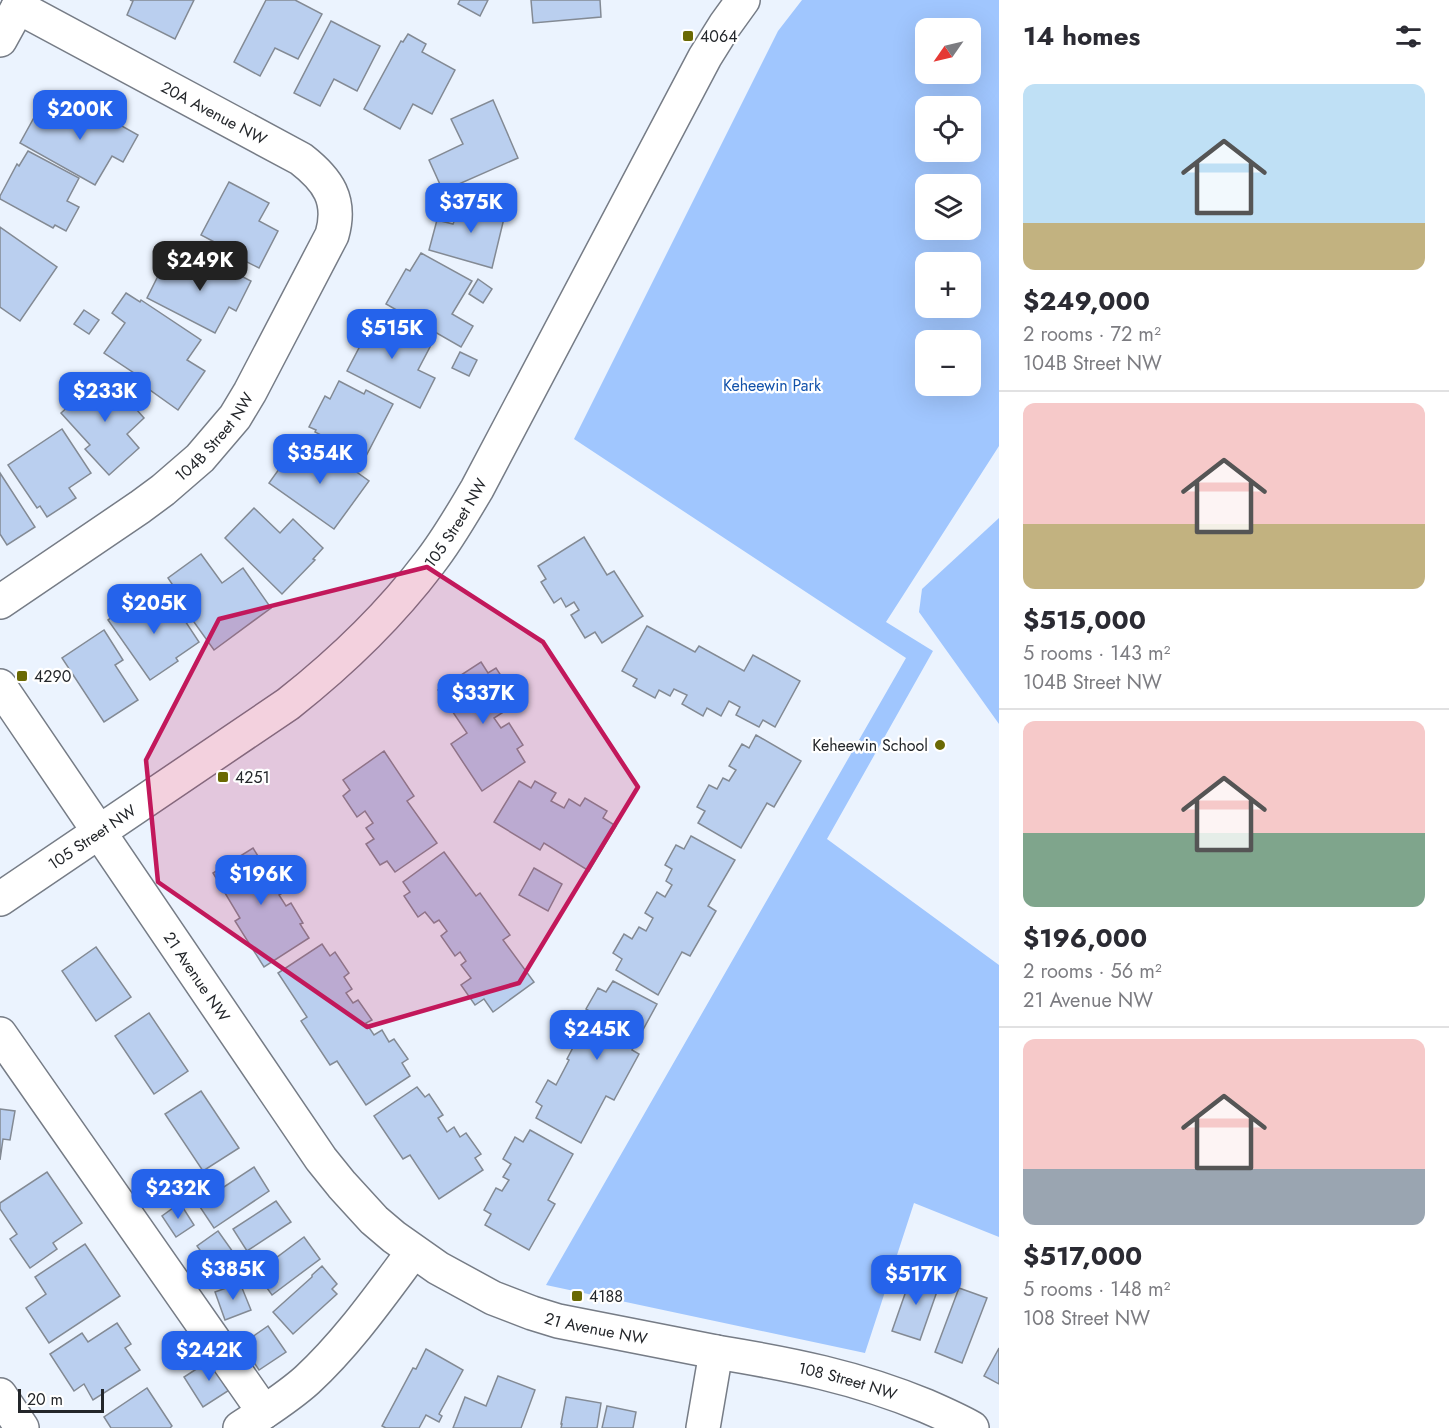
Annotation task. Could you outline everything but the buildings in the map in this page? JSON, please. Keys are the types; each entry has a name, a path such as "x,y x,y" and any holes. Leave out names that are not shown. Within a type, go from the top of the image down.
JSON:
{"street":[{"name":"105 Street NW","path":"0,899 288,704 324,676 358,643 429,563 477,489 695,74 742,0"},
{"path":"0,40 20,4"},
{"name":"20A Avenue NW","path":"20,4 301,159 322,178 334,199"},
{"name":"104B Street NW","path":"0,602 163,490 200,458 219,436 250,392 332,235 336,221 334,199"},
{"name":"21 Avenue NW","path":"0,686 321,1159 374,1220 413,1252 493,1298 566,1323 716,1352"},
{"path":"0,1034 252,1420 293,1391 326,1361 346,1339 413,1252"},
{"path":"703,1428 716,1352"},
{"name":"108 Street NW","path":"716,1352 782,1363 858,1381 899,1395 935,1420 972,1428"},
{"path":"0,1395 22,1428"}],"highlighted area":[{"path":"427,567 543,642 638,787 519,983 367,1027 158,882 146,760 219,619"}],"green space":[{"name":"Keheewin Park","path":"802,0 999,0 999,446 886,622 933,651 827,839 999,965 999,1237 914,1203 865,1353 546,1285 906,658 574,439 778,31"},
{"path":"999,518 999,724 919,612 922,589"}],"place":[{"name":"4064","path":"688,36"},
{"name":"4290","path":"22,676"},
{"name":"Keheewin School","path":"940,745"},
{"name":"4251","path":"223,777"},
{"name":"4188","path":"577,1296"}]}
